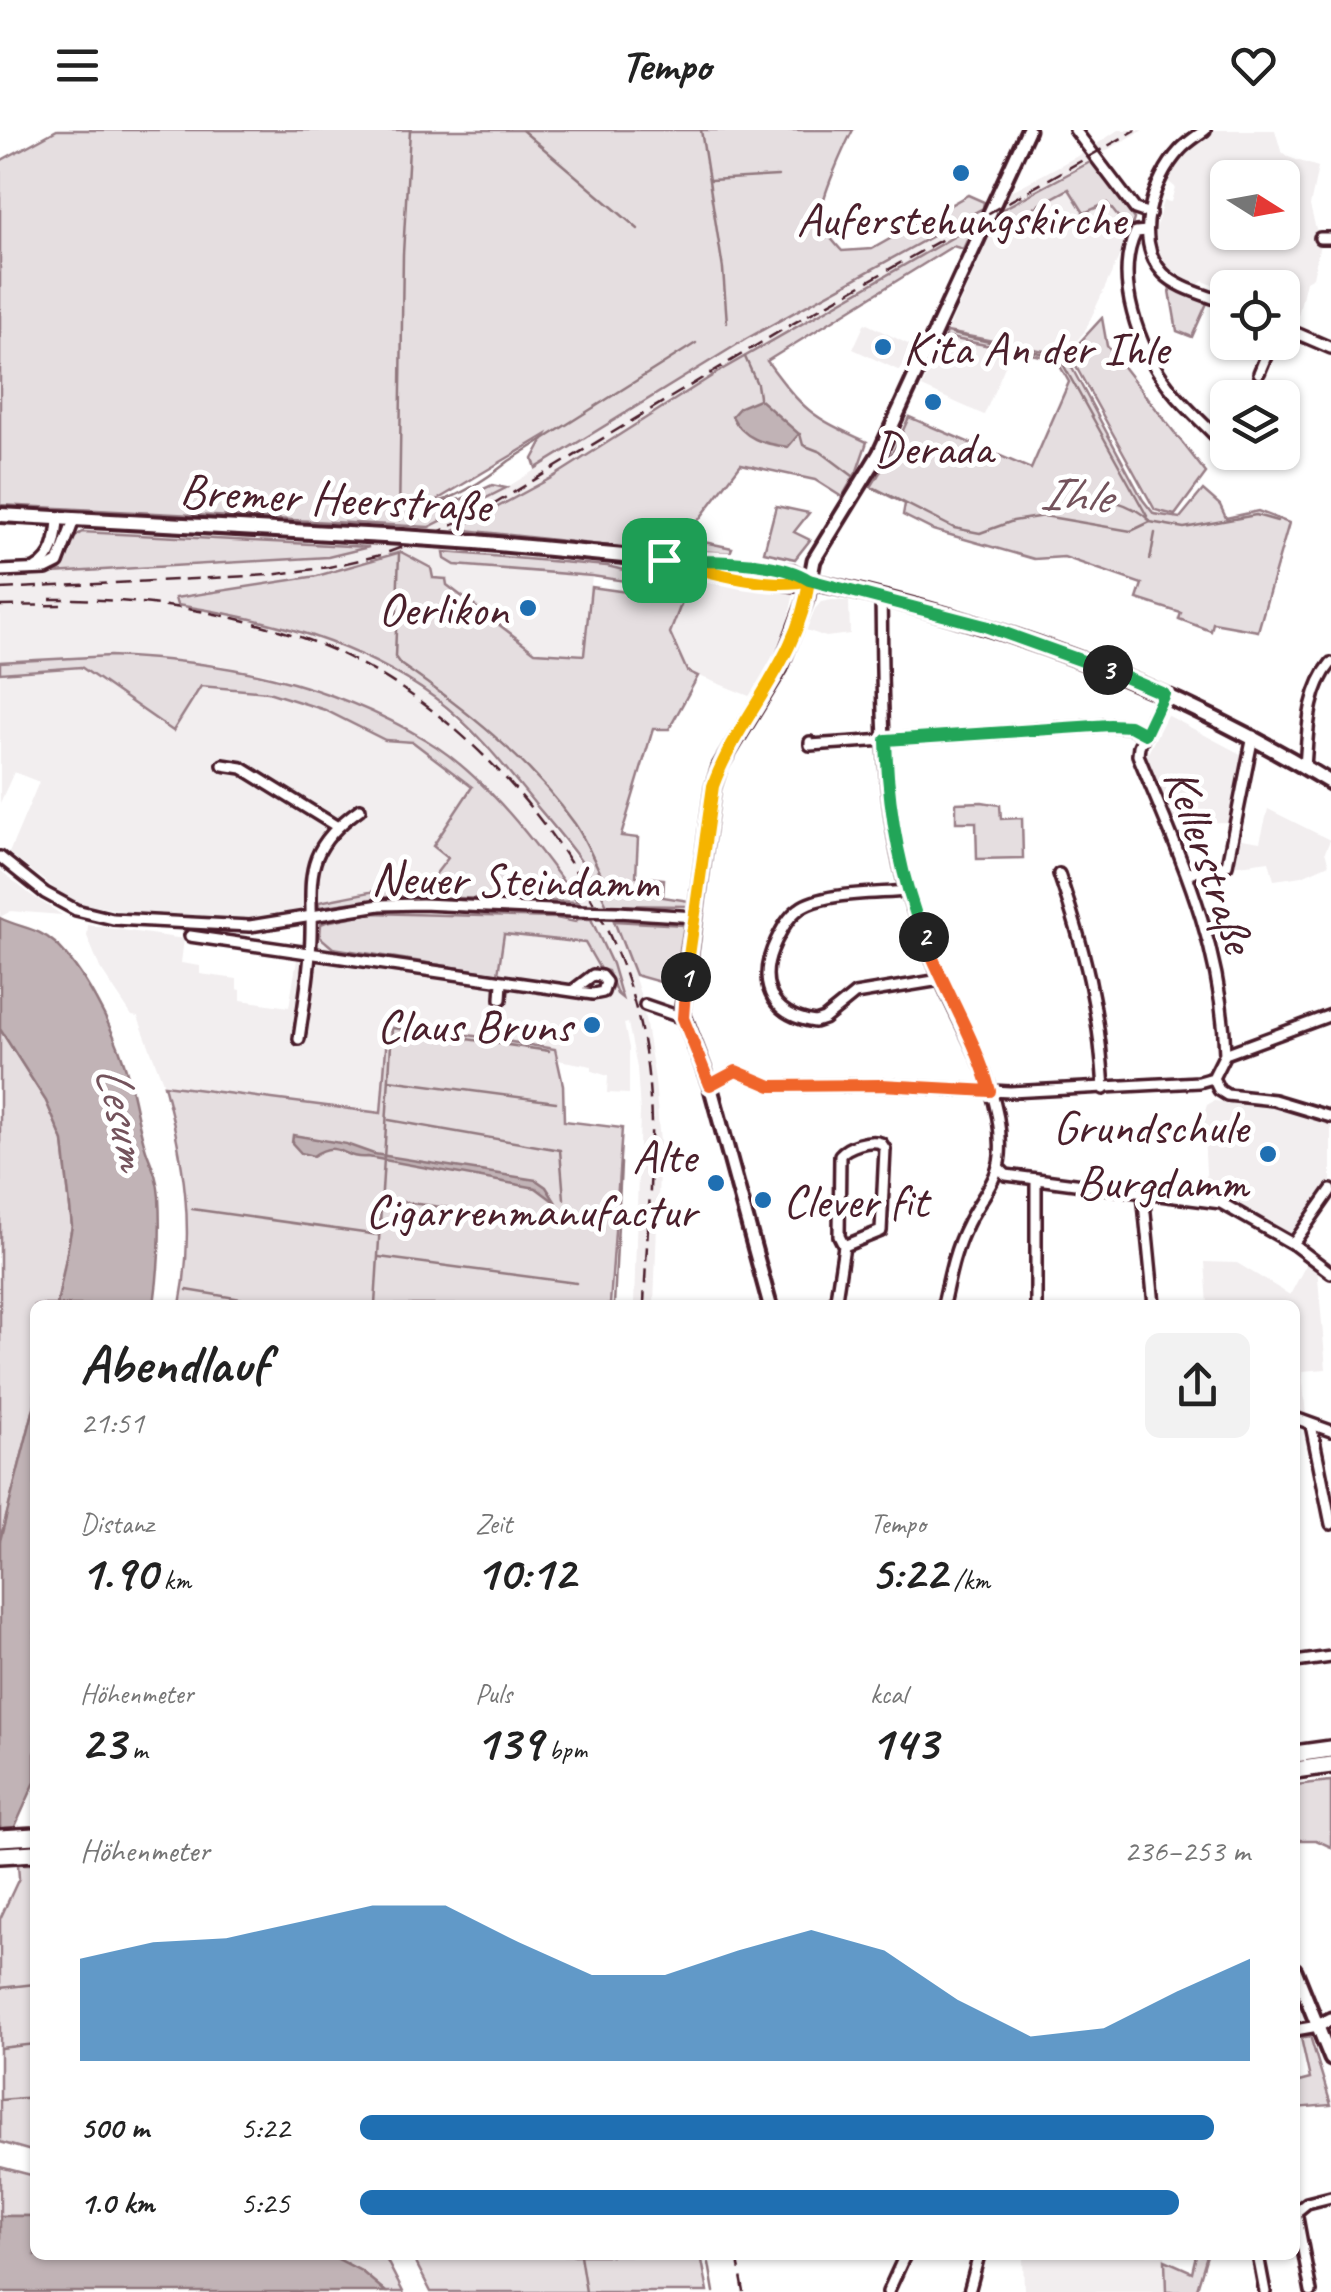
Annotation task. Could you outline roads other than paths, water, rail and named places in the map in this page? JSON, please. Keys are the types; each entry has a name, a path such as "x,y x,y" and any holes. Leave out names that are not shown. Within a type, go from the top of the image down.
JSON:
{"highway":[{"path":"1300,1753 1331,1750"},
{"path":"1300,1769 1328,1766"},
{"path":"0,1838 30,1836"},
{"path":"0,1855 27,1854"}],"main road":[{"name":"Bremer Heerstraße","path":"0,515 476,542 664,560 795,584 809,580 880,596 1042,644 1253,736 1331,783"}],"street":[{"path":"769,1300 710,1085 683,1018 713,786 720,766 780,668 807,597 814,560 879,454 1028,130"},
{"path":"1075,130 1135,210 1150,214"},
{"path":"1205,130 1180,150 1160,178 1147,231 1150,247 1164,274 1210,296"},
{"path":"1147,231 1136,232 1128,264 1138,326 1165,382 1210,430"},
{"path":"1300,335 1331,348"},
{"path":"1259,373 1264,360"},
{"path":"31,570 49,557 58,535 58,519"},
{"path":"0,572 58,564 74,520"},
{"path":"880,596 888,793 906,891 940,980 975,1048 994,1098 1000,1143 998,1167 953,1258 944,1300"},
{"path":"1305,767 1308,718 1331,663"},
{"name":"Kellerstraße","path":"1164,694 1138,756 1188,872 1212,950 1225,1054"},
{"path":"810,742 810,746 1110,725 1130,726 1145,734"},
{"path":"1188,872 1227,865 1253,736"},
{"name":"Neuer Steindamm","path":"223,765 242,768 336,826"},
{"name":"Neuer Steindamm","path":"360,809 336,826 316,858 309,880 312,916 380,905 422,904 695,917"},
{"path":"0,857 44,893 96,917 229,927 277,924 312,916 299,1039"},
{"path":"1058,874 1094,987 1104,1089"},
{"path":"906,891 814,900 798,909 787,920 767,961 767,988 777,1003 815,1022 855,994 940,980"},
{"path":"190,936 572,991"},
{"path":"501,999 502,982"},
{"path":"646,1004 683,1018"},
{"path":"1213,1078 1225,1054 1331,1015"},
{"path":"710,1085 736,1071 771,1086 881,1085 990,1091 1104,1089 1213,1078"},
{"path":"1213,1078 1227,1095 1274,1100 1331,1117"},
{"path":"835,1300 844,1246 840,1236 840,1155 875,1141 885,1149 881,1231 844,1246"},
{"path":"998,1167 1006,1175 1221,1203 1293,1244 1331,1273"},
{"path":"1036,1179 1036,1300"},
{"path":"1293,1244 1331,1190"},
{"path":"1144,1192 1154,1300"},
{"path":"1300,1420 1331,1431"},
{"path":"1311,1426 1331,1524"},
{"path":"1300,1661 1331,1658"},
{"path":"1300,1980 1324,2027 1331,2058"},
{"path":"1324,2027 1331,2019"},
{"path":"1300,2209 1331,2197"},
{"path":"1300,2233 1311,2292"},
{"path":"888,2292 903,2260"},
{"path":"969,2292 978,2260"},
{"path":"1259,2260 1265,2292"}],"water":[{"path":"759,399 799,434 788,447 755,439 732,416 740,407"},
{"name":"Lesum","path":"0,918 42,934 66,954 96,999 119,1048 158,1191 160,1224 154,1300 58,1300 72,1226 63,1141 46,1101 0,1029"},
{"path":"293,1135 346,1144 374,1154 536,1180 556,1203 536,1188 352,1156 335,1149 313,1156 301,1153 292,1143"},
{"path":"30,1424 30,1793 0,1860 0,1541"},
{"path":"0,2216 30,2216 30,2260 340,2260 361,2271 386,2292 0,2292"}],"waterway":[{"path":"399,520 403,254 410,130"},
{"path":"522,130 638,229"},
{"name":"Ihle","path":"701,130 723,269 727,323"},
{"path":"710,180 778,176"},
{"path":"952,334 1059,357 1147,516"},
{"path":"399,498 433,503 468,489 696,343"},
{"name":"Ihle","path":"745,357 759,397"},
{"name":"Ihle","path":"800,434 803,445 821,452 857,479"},
{"name":"Ihle","path":"875,488 954,528 980,533 1013,521 1044,516 1131,531 1150,522 1184,528 1256,515 1277,521"},
{"path":"1074,496 1115,501 1150,521"},
{"path":"1150,560 1155,533"},
{"path":"399,554 395,657 494,736 537,778 575,824 611,892"},
{"path":"375,1300 392,1028 549,1051"},
{"path":"389,1080 556,1102"},
{"path":"389,1120 560,1150 564,1199"},
{"path":"614,1300 621,1163"},
{"path":"381,1199 568,1224"},
{"path":"192,1209 378,1235"},
{"path":"379,1257 576,1283"},
{"path":"187,1290 247,1300"},
{"path":"0,1988 30,1985"},
{"path":"0,2048 30,2045"},
{"path":"0,2100 30,2097"},
{"path":"581,2260 586,2292"},
{"path":"709,2263 714,2292"}],"railway":[{"path":"0,589 270,575 381,555 426,538 488,508 785,328 1136,130"},
{"path":"50,599 123,601 198,611 270,628 339,653 393,683 444,720 491,763 534,812 572,866 603,922 627,981 643,1040 651,1139 644,1300"},
{"path":"0,606 61,605"},
{"path":"738,2260 744,2292"}],"place":[{"name":"Auferstehungskirche","path":"961,173"},
{"name":"Kita An der Ihle","path":"883,347"},
{"name":"Derada","path":"933,402"},
{"name":"Oerlikon","path":"528,608"},
{"name":"Claus Bruns","path":"592,1025"},
{"name":"Grundschule Burgdamm","path":"1268,1154"},
{"name":"Alte Cigarrenmanufactur","path":"716,1183"},
{"name":"Clever fit","path":"763,1200"}]}
